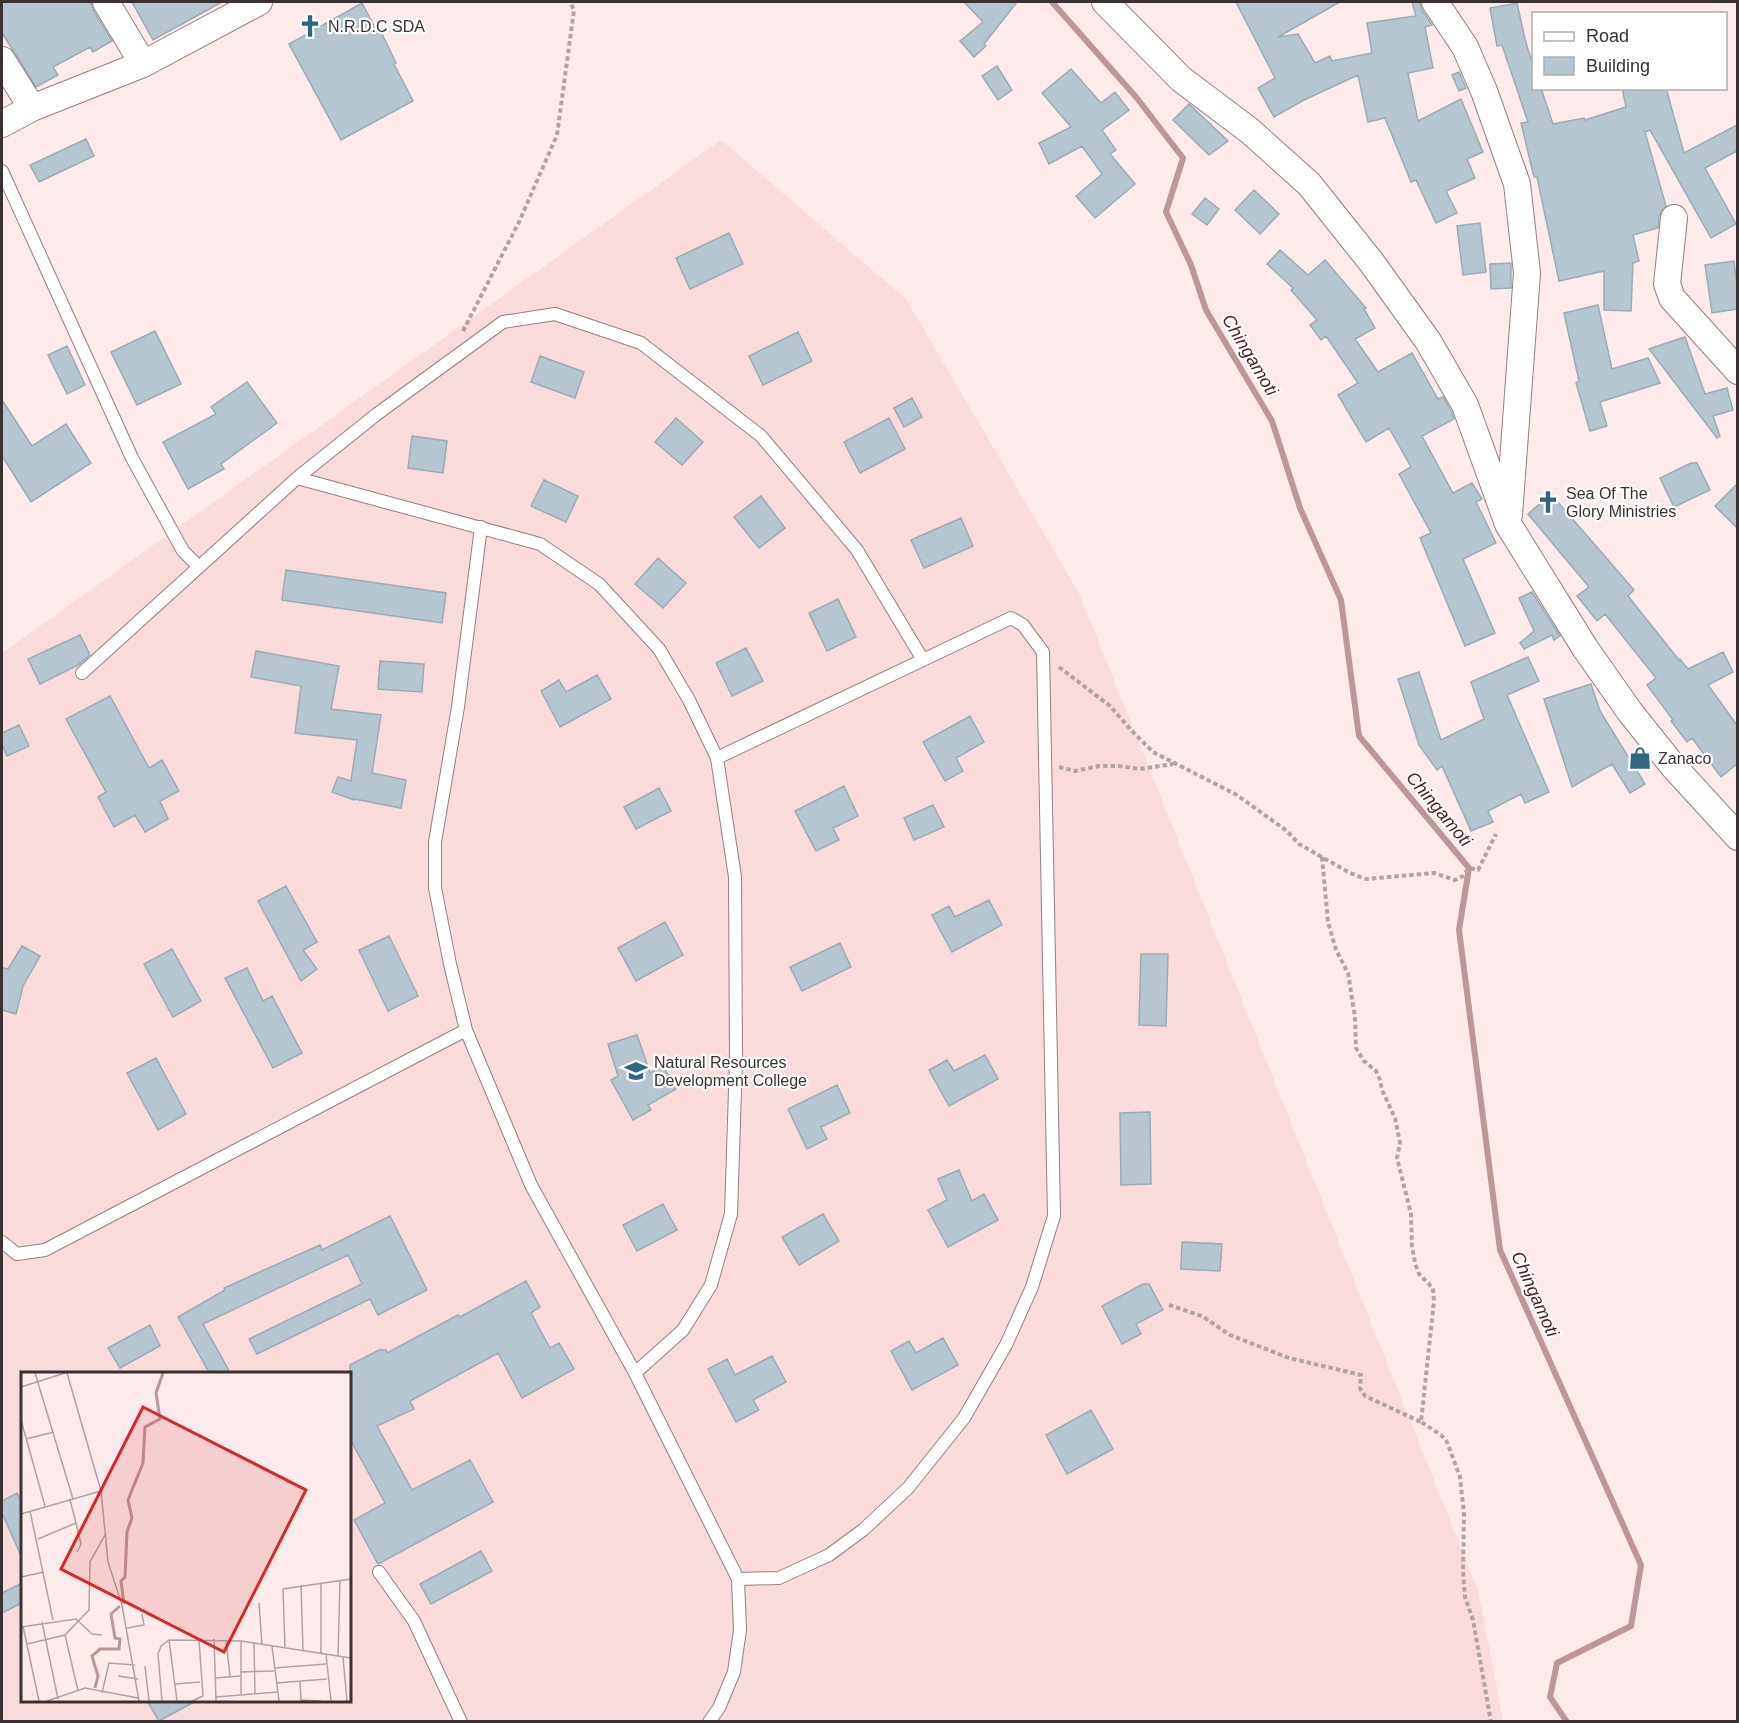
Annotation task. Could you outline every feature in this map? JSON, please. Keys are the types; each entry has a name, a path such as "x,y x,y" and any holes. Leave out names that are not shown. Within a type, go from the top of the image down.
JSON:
{"street":[{"path":"105,2 143,64"},
{"path":"2,124 32,108 143,64 259,2"},
{"path":"1105,2 1181,79 1250,131 1309,184 1371,263 1428,341 1465,405 1508,524 1585,648 1630,712 1673,766 1737,837"},
{"path":"1436,2 1465,47 1484,91 1517,184 1527,273 1508,524"},
{"path":"2,60 32,108"},
{"path":"1674,218 1667,284 1672,298 1737,371"}],"lane":[{"path":"2,171 132,458 183,551 199,567"},
{"path":"82,674 297,478 447,363 503,322 555,314 641,343 761,436 857,550 923,660"},
{"path":"297,478 540,544 599,585 659,649 689,700 717,758 735,877 736,1059 731,1214 711,1286 683,1330 635,1373"},
{"path":"481,527 458,707 435,842 435,888 466,1030 531,1185 635,1373 738,1579 740,1630 734,1672 719,1708 709,1722"},
{"path":"717,758 1011,618 1023,625 1043,652 1054,1216 1032,1287 1006,1345 964,1418 908,1488 863,1530 829,1555 779,1578 738,1579"},
{"path":"2,1242 17,1254 45,1250 466,1030"},
{"path":"379,1572 414,1621 461,1722"}],"path":[{"path":"447,363 519,222 557,135 574,10 570,2"},
{"path":"1043,652 1068,675 1110,706 1153,752 1236,795 1299,843 1350,873 1366,879 1434,873 1455,880 1463,876 1469,868 1478,870 1496,834"},
{"path":"1045,762 1076,771 1099,766 1118,766 1140,770 1173,764"},
{"path":"1322,857 1328,922 1336,950 1348,973 1355,1017 1356,1048 1364,1061 1376,1071 1395,1118 1400,1143 1397,1158 1411,1214 1415,1263 1419,1274 1433,1288 1434,1301 1421,1422"},
{"path":"1169,1305 1202,1316 1230,1335 1289,1358 1361,1375 1360,1388 1365,1396 1421,1422 1441,1435 1447,1442 1460,1477 1464,1515 1465,1598 1473,1620 1491,1722"}],"shaded area":[{"name":"Natural Resources Development College","path":"721,140 906,299 1080,595 1478,1590 1503,1721 2,1721 2,653"}],"building":[{"path":"2,2 91,2 93,10 112,41 93,52 90,47 53,67 58,75 36,87 2,33"},
{"path":"132,2 222,2 153,40"},
{"path":"964,2 1017,2 984,44 986,46 974,57 960,41 983,22"},
{"path":"1236,2 1340,2 1278,37 1298,34 1315,63 1330,56 1332,61 1372,53 1367,23 1416,16 1412,2 1420,2 1422,10 1432,25 1425,27 1433,68 1408,73 1418,121 1461,99 1483,152 1467,159 1475,178 1446,191 1457,213 1436,223 1416,180 1411,182 1385,118 1368,122 1358,75 1274,117 1258,88 1275,78"},
{"path":"362,3 378,33 381,32 413,101 341,140 289,44"},
{"path":"1517,3 1532,63 1532,90 1542,90 1553,124 1584,118 1585,120 1626,107 1622,90 1667,90 1684,153 1737,125 1737,151 1705,168 1736,224 1711,238 1650,130 1645,132 1666,206 1659,216 1658,228 1633,235 1639,261 1633,263 1631,311 1604,310 1604,271 1559,281 1537,177 1534,177 1521,123 1528,122 1502,45 1497,46 1490,8"},
{"path":"997,66 1012,90 998,100 982,76"},
{"path":"1071,69 1101,103 1115,92 1129,110 1102,130 1116,150 1110,154 1135,184 1095,218 1076,196 1102,174 1082,146 1049,164 1039,143 1071,127 1042,93"},
{"path":"1459,72 1466,88 1459,91 1452,75"},
{"path":"1189,104 1228,141 1209,155 1173,120"},
{"path":"86,139 94,156 39,182 30,165"},
{"path":"1254,190 1279,214 1260,234 1235,210"},
{"path":"1205,198 1219,209 1207,225 1192,214"},
{"path":"1480,223 1486,272 1463,275 1457,226"},
{"path":"729,233 743,264 690,289 676,258"},
{"path":"1280,250 1308,275 1325,260 1366,308 1364,309 1375,328 1355,339 1378,372 1412,353 1438,399 1443,397 1451,411 1454,419 1422,436 1453,493 1472,483 1482,499 1476,502 1496,543 1463,559 1495,633 1465,646 1420,538 1431,533 1399,474 1411,467 1389,428 1366,442 1338,395 1358,383 1326,336 1321,340 1310,325 1317,320 1291,290 1293,288 1267,264"},
{"path":"1734,261 1737,309 1712,313 1705,265"},
{"path":"1511,263 1511,288 1491,289 1490,264"},
{"path":"1598,305 1612,369 1648,358 1660,383 1600,402 1607,426 1590,431 1576,383 1579,381 1564,313"},
{"path":"155,331 181,384 137,405 111,352"},
{"path":"798,332 812,361 763,385 749,356"},
{"path":"1685,337 1705,394 1727,388 1733,410 1713,416 1720,436 1717,438 1649,349"},
{"path":"67,346 85,385 67,394 48,355"},
{"path":"540,356 584,372 575,398 531,382"},
{"path":"247,382 277,423 221,464 224,469 188,489 163,442 216,414 211,407"},
{"path":"912,398 922,417 904,427 894,408"},
{"path":"2,400 32,446 66,424 91,463 31,502 2,456"},
{"path":"676,418 703,442 682,465 655,442"},
{"path":"889,418 905,449 860,473 844,442"},
{"path":"412,436 447,441 443,473 408,468"},
{"path":"1691,463 1697,463 1710,490 1674,507 1660,478"},
{"path":"544,480 578,496 566,522 531,506"},
{"path":"1737,484 1737,528 1715,506"},
{"path":"1551,494 1634,590 1628,596 1688,669 1723,652 1733,672 1708,685 1737,725 1737,764 1721,777 1692,738 1687,742 1647,685 1656,678 1605,614 1597,621 1577,596 1589,587 1528,514"},
{"path":"761,496 785,528 759,548 734,517"},
{"path":"961,518 973,546 924,568 911,540"},
{"path":"658,558 686,583 663,608 635,584"},
{"path":"286,570 446,593 442,623 282,600"},
{"path":"1532,592 1560,636 1554,640 1552,635 1524,649 1520,643 1534,631 1519,598"},
{"path":"838,599 856,637 827,651 809,613"},
{"path":"80,635 90,655 78,665 40,684 28,659"},
{"path":"746,648 763,681 732,696 716,663"},
{"path":"256,651 339,666 331,709 381,715 372,773 406,780 401,808 354,800 332,792 338,777 351,781 357,740 295,733 301,686 251,677"},
{"path":"1528,657 1539,681 1507,695 1549,792 1525,803 1521,794 1488,811 1493,822 1471,831 1442,766 1437,770 1419,745 1398,679 1419,672 1441,740 1484,719 1471,682"},
{"path":"380,661 424,664 422,692 378,689"},
{"path":"597,675 611,699 560,727 541,691 559,680 566,692"},
{"path":"1591,684 1600,711 1645,784 1630,793 1612,764 1572,787 1544,699"},
{"path":"110,696 149,768 162,760 179,791 160,801 168,819 145,832 135,815 114,827 98,797 106,792 66,719"},
{"path":"970,716 984,742 956,758 963,771 945,781 923,742"},
{"path":"19,725 29,746 7,756 2,744 2,733"},
{"path":"844,786 858,816 833,828 839,840 816,851 795,811"},
{"path":"659,788 671,811 636,829 624,807"},
{"path":"933,805 944,827 914,840 904,818"},
{"path":"286,886 317,942 303,950 317,969 301,981 258,901"},
{"path":"989,900 1002,925 952,952 932,915 949,906 955,917"},
{"path":"665,922 683,955 636,981 618,948"},
{"path":"389,936 418,996 388,1011 359,950"},
{"path":"840,943 851,967 802,991 790,967"},
{"path":"22,946 40,956 23,986 16,1014 2,1010 2,968 8,969"},
{"path":"172,949 201,1001 173,1017 144,964"},
{"path":"1141,954 1168,954 1166,1026 1139,1025"},
{"path":"247,968 263,1001 272,996 302,1053 273,1068 225,978"},
{"path":"637,1035 650,1073 663,1066 676,1089 648,1105 651,1110 633,1120 611,1080 618,1076 608,1044"},
{"path":"985,1055 998,1079 949,1106 929,1070 947,1060 954,1071"},
{"path":"156,1058 186,1114 158,1130 127,1073"},
{"path":"837,1085 850,1113 821,1127 827,1139 807,1149 788,1109"},
{"path":"1150,1112 1151,1184 1121,1185 1120,1113"},
{"path":"959,1170 972,1201 984,1194 998,1220 948,1247 928,1210 947,1200 938,1179"},
{"path":"663,1204 677,1230 637,1251 623,1225"},
{"path":"823,1214 839,1241 799,1265 782,1237"},
{"path":"390,1216 427,1290 378,1315 370,1299 257,1354 249,1339 362,1284 348,1255 203,1324 230,1372 209,1372 178,1317 225,1290 224,1288 320,1245 322,1250"},
{"path":"1182,1242 1222,1244 1220,1271 1181,1269"},
{"path":"526,1281 540,1307 531,1313 550,1348 559,1343 574,1369 522,1398 498,1353 410,1401 414,1409 377,1426 412,1490 470,1460 493,1502 378,1564 354,1520 385,1503 351,1441 350,1365 379,1350 386,1350 387,1353 458,1315 460,1317"},
{"path":"1143,1284 1149,1284 1163,1310 1136,1324 1141,1334 1122,1344 1102,1306"},
{"path":"150,1325 160,1346 120,1368 108,1348"},
{"path":"943,1338 958,1365 912,1390 891,1351 909,1341 916,1353"},
{"path":"772,1356 786,1382 753,1400 759,1410 736,1422 708,1369 727,1359 735,1375"},
{"path":"1091,1410 1113,1449 1067,1474 1046,1435"},
{"path":"17,1493 21,1503 21,1556 2,1513 2,1501"},
{"path":"481,1551 492,1571 431,1604 420,1584"},
{"path":"21,1584 21,1604 2,1613 2,1593"},
{"path":"148,1702 194,1702 159,1721"}],"waterway":[{"name":"Chingamoti","path":"1052,2 1136,97 1183,158 1166,212 1191,265 1206,310 1272,421 1300,508 1341,600 1359,736 1469,868 1459,930 1500,1250 1641,1565 1631,1626 1557,1663 1550,1697 1567,1722"}],"place":[{"name":"N.R.D.C SDA","path":"310,26"},
{"name":"Sea Of The Glory Ministries","path":"1548,502"},
{"name":"Zanaco","path":"1640,758"},
{"name":"Natural Resources Development College","path":"636,1071"}]}
